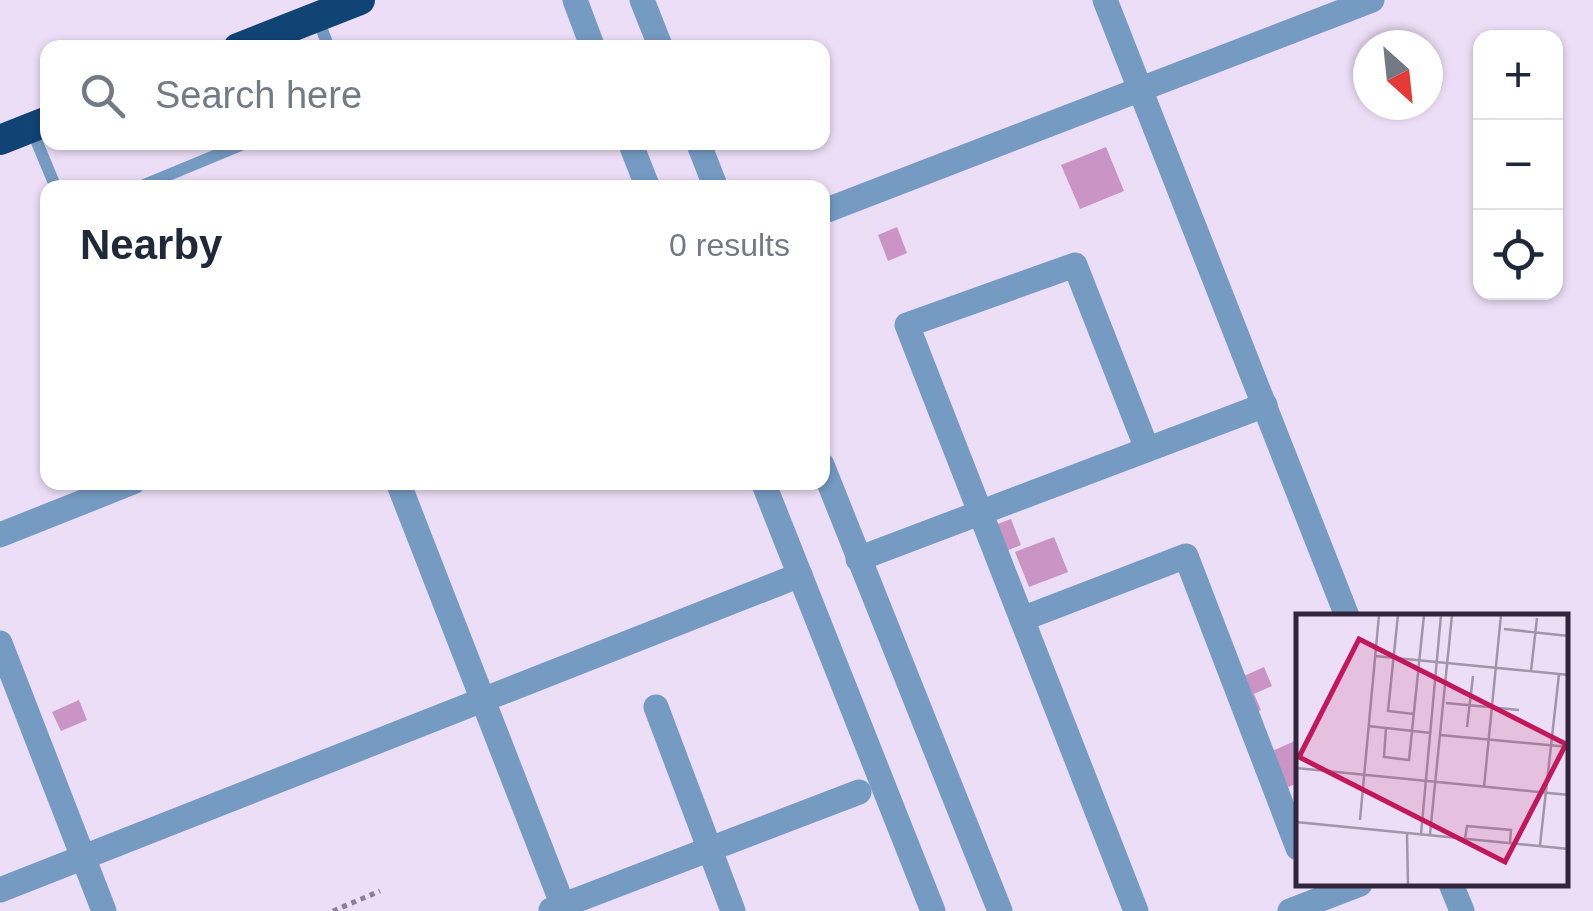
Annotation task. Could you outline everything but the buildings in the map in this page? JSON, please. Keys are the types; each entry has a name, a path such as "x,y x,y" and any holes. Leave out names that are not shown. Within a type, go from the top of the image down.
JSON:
{"highway":[{"path":"258,40 360,0"},
{"path":"0,140 39,125"}],"street":[{"path":"575,0 590,40"},
{"path":"642,0 658,40"},
{"path":"1104,0 1346,614"},
{"path":"830,209 1372,0"},
{"path":"633,150 645,180"},
{"path":"701,150 713,180"},
{"path":"1136,911 907,325 1074,265 1147,449"},
{"path":"858,559 1265,404"},
{"path":"830,486 1000,911"},
{"path":"0,535 113,490"},
{"path":"401,490 482,697 558,909 859,792"},
{"path":"766,490 933,911"},
{"path":"1022,619 1186,556 1296,843"},
{"path":"0,890 800,575"},
{"path":"0,643 104,911"},
{"path":"656,707 733,911"},
{"path":"1290,911 1354,886"},
{"path":"1452,886 1462,911"}],"lane":[{"path":"317,16 326,40"},
{"path":"46,150 54,180"},
{"path":"155,180 229,150"}],"path":[{"path":"333,911 380,890"}]}
